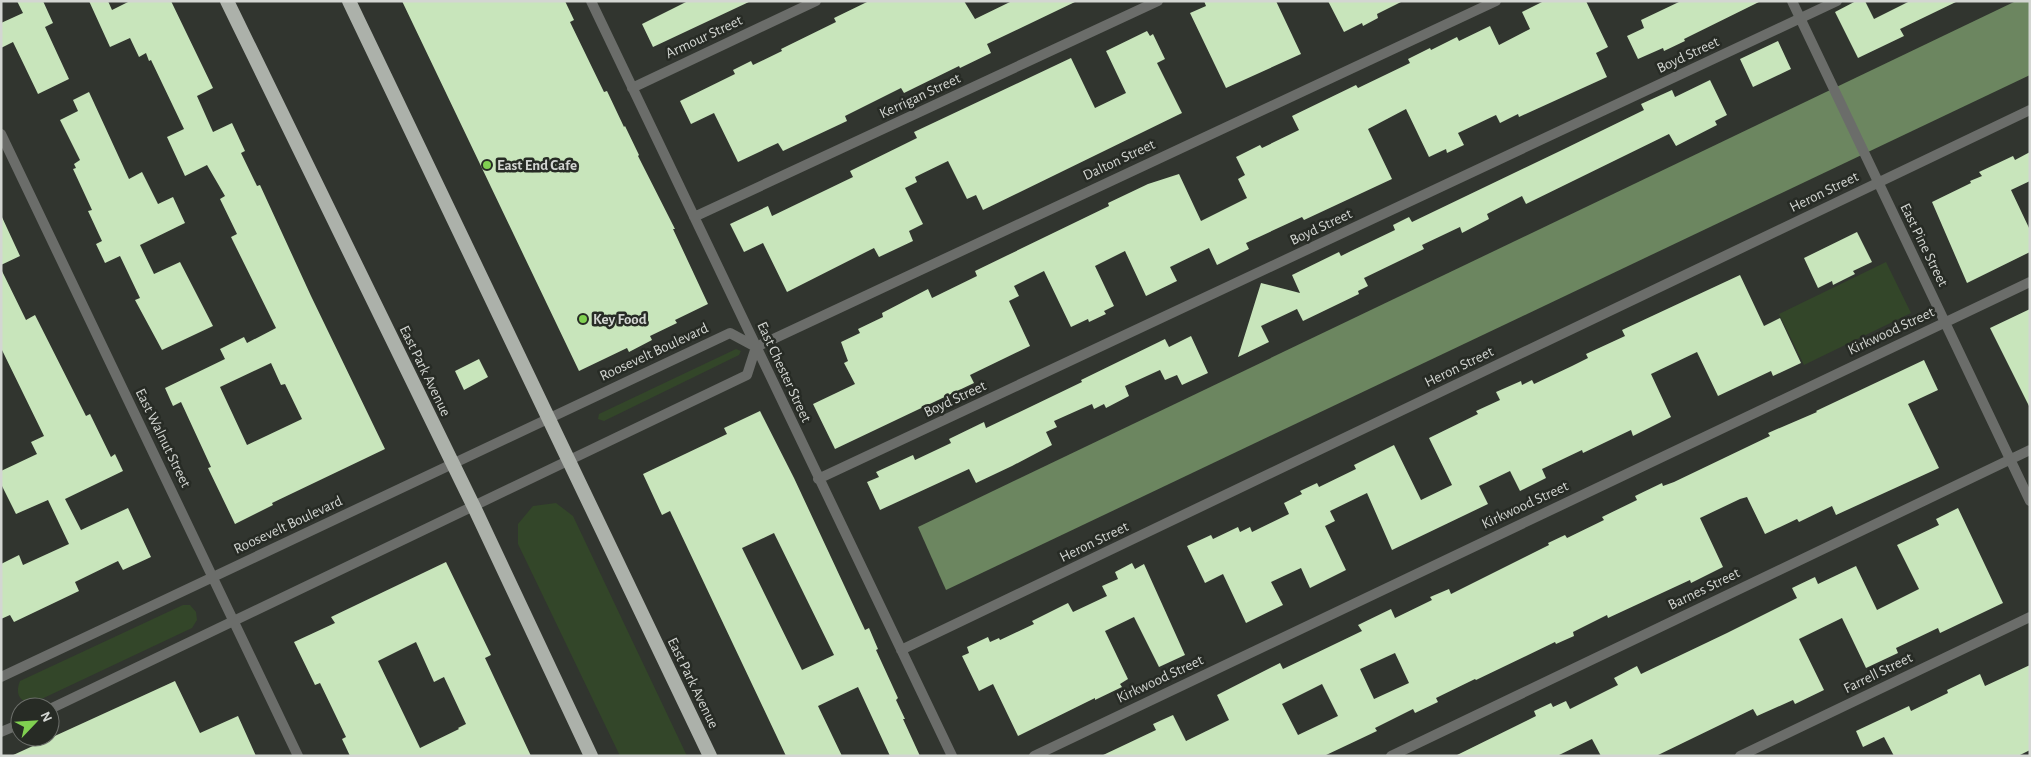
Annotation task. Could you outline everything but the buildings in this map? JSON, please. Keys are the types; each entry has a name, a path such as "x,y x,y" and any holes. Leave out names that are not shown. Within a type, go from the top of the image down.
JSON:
{"highway":[{"name":"East Park Avenue","path":"227,1 474,507 591,756"},
{"name":"East Park Avenue","path":"349,1 710,756"}],"street":[{"name":"East Chester Street","path":"591,1 952,756"},
{"name":"Armour Street","path":"632,88 816,1"},
{"name":"Kerrigan Street","path":"694,217 1158,1"},
{"name":"Dalton Street","path":"756,347 1496,1"},
{"name":"East Pine Street","path":"1792,1 2030,501"},
{"name":"Boyd Street","path":"818,479 1837,1"},
{"name":"Heron Street","path":"901,650 2030,110"},
{"name":"East Walnut Street","path":"1,134 298,756"},
{"name":"Kirkwood Street","path":"1034,756 2030,282"},
{"name":"Roosevelt Boulevard","path":"1,677 730,333 756,347"},
{"path":"60,705 747,376 756,347"},
{"name":"Barnes Street","path":"1391,756 2030,450"},
{"name":"Farrell Street","path":"1740,756 2030,617"}],"shaded area":[{"path":"2016,1 2030,1 2030,75 946,590 918,527"},
{"path":"1886,262 1911,313 1804,365 1779,314"},
{"path":"736,349 741,351 739,355 604,421 598,419 599,414"},
{"path":"556,503 573,516 687,756 620,756 518,544 518,524 533,506"},
{"path":"183,605 190,605 196,612 197,620 192,628 46,697 20,697 18,690 20,681"}],"place":[{"name":"East End Cafe","path":"487,165"},
{"name":"Key Food","path":"583,319"}]}
